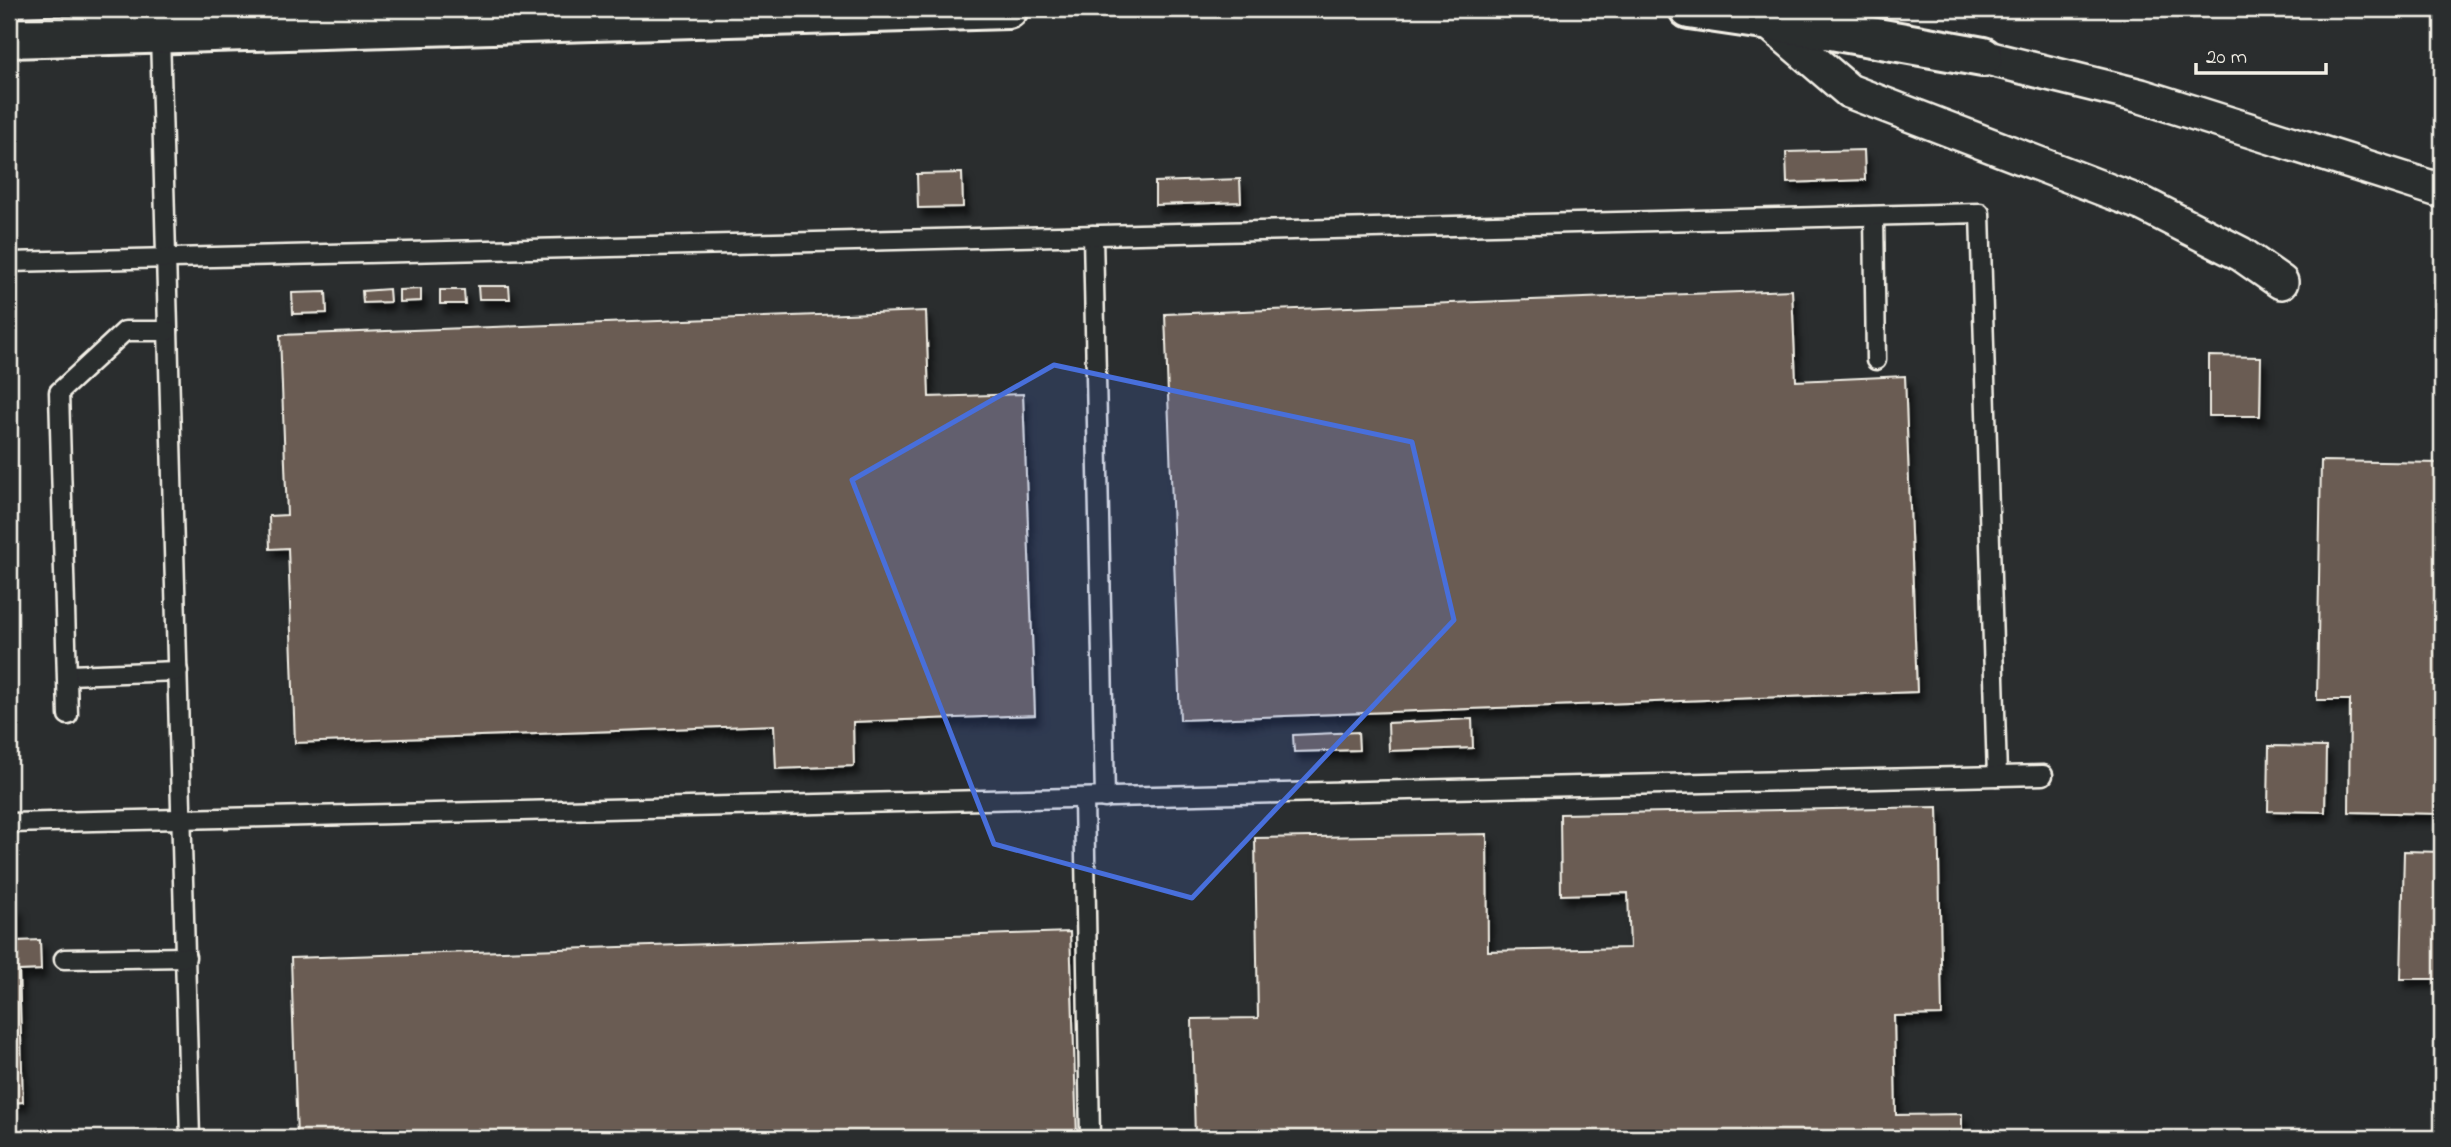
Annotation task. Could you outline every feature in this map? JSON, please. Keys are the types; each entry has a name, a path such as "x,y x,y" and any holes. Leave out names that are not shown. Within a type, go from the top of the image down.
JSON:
{"street":[{"path":"9,38 160,33 439,17 1008,9"},
{"path":"1689,9 1983,57 2141,96 2442,191"},
{"path":"1766,20 1849,91 2143,204 2241,254 2281,282"}],"lane":[{"path":"160,33 191,1138"},
{"path":"9,262 1980,213 1997,776"},
{"path":"1874,216 1876,360"},
{"path":"1093,235 1105,798"},
{"path":"68,715 69,675 59,392 125,331 168,331"},
{"path":"69,675 178,671"},
{"path":"9,823 2043,775"},
{"path":"1084,799 1090,1138"},
{"path":"64,959 186,957"}],"highlighted area":[{"path":"1054,365 1412,442 1454,620 1192,898 994,844 852,480"}],"building":[{"path":"1864,150 1865,180 1787,183 1786,152"},
{"path":"962,173 963,207 918,208 917,174"},
{"path":"1240,179 1241,202 1155,205 1155,182"},
{"path":"478,286 509,286 510,299 479,299"},
{"path":"389,289 390,302 363,303 362,291"},
{"path":"421,289 421,301 399,302 399,290"},
{"path":"440,290 464,290 465,304 440,304"},
{"path":"1792,290 1796,381 1905,376 1917,692 1180,720 1165,314"},
{"path":"326,292 327,313 293,314 292,293"},
{"path":"926,311 929,397 1023,394 1035,715 853,722 854,766 776,769 774,725 295,743 288,548 270,549 269,516 287,515 280,335"},
{"path":"2209,356 2261,357 2260,416 2209,416"},
{"path":"2321,461 2442,463 2442,814 2349,812 2350,700 2317,700"},
{"path":"1472,719 1473,748 1389,751 1388,723"},
{"path":"1358,732 1359,750 1294,752 1293,735"},
{"path":"2269,746 2326,747 2325,812 2268,811"},
{"path":"1938,807 1942,1015 1894,1016 1896,1115 1962,1114 1962,1138 1195,1138 1192,1019 1258,1018 1255,838 1487,834 1488,951 1630,948 1628,893 1561,895 1560,814"},
{"path":"2404,851 2442,852 2442,979 2401,979"},
{"path":"9,906 17,906 18,941 40,940 41,970 19,971 23,1102 9,1103"},
{"path":"1070,932 1077,1138 297,1138 291,958"}]}
